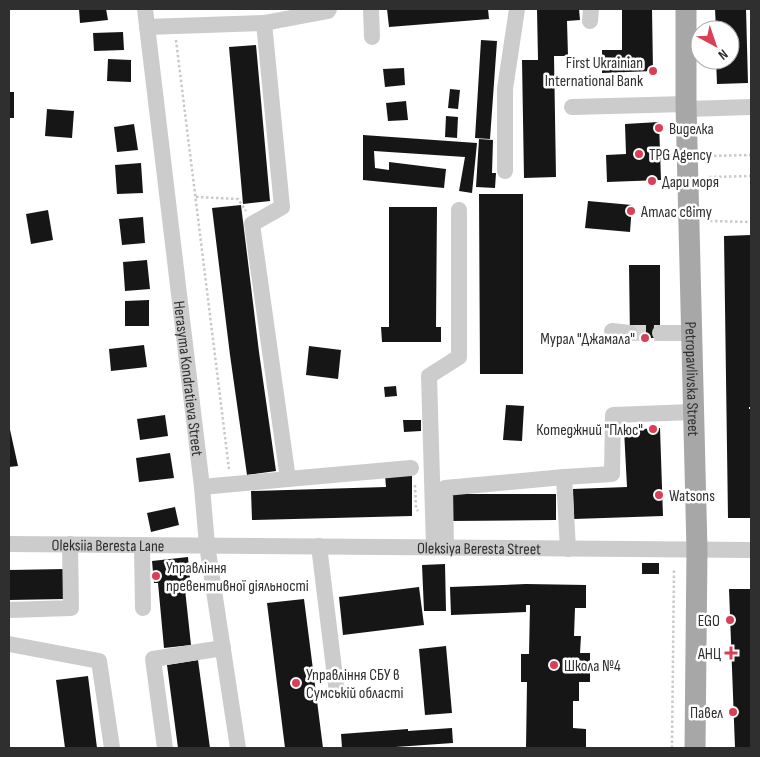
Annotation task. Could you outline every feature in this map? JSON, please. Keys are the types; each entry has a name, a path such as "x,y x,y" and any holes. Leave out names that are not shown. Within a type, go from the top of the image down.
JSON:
{"main road":[{"name":"Petropavlivska Street","path":"686,9 686,107 697,550 695,748"}],"street":[{"name":"Herasyma Kondratieva Street","path":"144,9 202,487 207,545 238,748"},
{"path":"147,27 174,27 236,16 264,23 328,12 329,9"},
{"path":"371,9 372,37"},
{"path":"505,171 505,89 517,9"},
{"path":"264,23 282,206 252,224 288,479"},
{"path":"572,107 751,108"},
{"path":"440,547 429,376 459,357 459,210"},
{"path":"612,331 630,333"},
{"path":"660,332 692,333"},
{"path":"440,547 445,488 612,474 613,415 693,412"},
{"path":"202,487 410,468"},
{"path":"564,477 568,548"},
{"name":"Oleksiia Beresta Lane","path":"9,544 207,545"},
{"path":"9,610 71,608 70,544"},
{"path":"142,545 143,608"},
{"name":"Oleksiya Beresta Street","path":"207,545 751,550"},
{"path":"320,546 336,686"},
{"path":"9,644 99,661 112,748"},
{"path":"166,748 153,659 223,648"}],"path":[{"path":"174,27 231,485"},
{"path":"709,156 751,155"},
{"path":"709,177 751,176"},
{"path":"195,197 238,200 245,207 252,224"},
{"path":"710,221 751,222"},
{"path":"672,748 674,569"}],"building":[{"path":"79,9 106,9 108,20 80,23"},
{"path":"387,9 488,9 489,19 389,27"},
{"path":"537,9 579,9 580,20 567,21 568,56 554,56 556,177 524,178 522,60 538,60"},
{"path":"622,9 652,9 653,71 602,73 602,50 622,50"},
{"path":"715,9 746,9 748,83 717,84 716,70 740,70 740,20 716,20"},
{"path":"123,32 124,50 94,51 93,33"},
{"path":"481,40 497,41 490,139 475,138"},
{"path":"256,45 270,201 243,204 229,47"},
{"path":"108,59 131,60 131,82 107,81"},
{"path":"404,68 405,85 385,87 383,69"},
{"path":"450,89 460,90 458,109 448,108"},
{"path":"9,92 14,92 14,118 9,118"},
{"path":"406,101 408,120 388,121 386,103"},
{"path":"47,109 74,111 72,138 45,136"},
{"path":"446,116 458,117 457,138 445,137"},
{"path":"659,122 661,180 607,182 606,155 626,154 625,124"},
{"path":"134,124 138,150 117,152 114,127"},
{"path":"363,135 477,143 472,193 459,191 465,157 374,151 375,168 389,170 389,162 446,169 444,188 363,180"},
{"path":"479,139 493,140 492,173 496,173 495,188 476,187"},
{"path":"141,163 143,193 117,194 115,165"},
{"path":"479,194 523,194 523,374 480,374"},
{"path":"588,201 632,205 630,232 585,228"},
{"path":"241,205 276,471 247,475 212,208"},
{"path":"389,207 437,207 436,327 441,327 441,342 382,342 381,327 389,327"},
{"path":"48,210 53,240 31,244 26,214"},
{"path":"143,217 145,243 122,245 119,219"},
{"path":"751,235 751,407 749,409 751,409 751,518 728,518 724,236"},
{"path":"147,260 150,289 125,291 123,262"},
{"path":"629,265 660,265 660,338 630,338"},
{"path":"149,300 149,326 125,326 125,301"},
{"path":"144,345 147,367 111,371 109,349"},
{"path":"309,346 341,350 338,379 306,375"},
{"path":"396,386 397,396 385,397 384,387"},
{"path":"506,405 524,406 522,441 503,440"},
{"path":"165,415 168,436 140,440 137,419"},
{"path":"403,420 421,420 421,431 404,432"},
{"path":"9,425 18,466 9,467"},
{"path":"660,428 663,516 574,519 573,489 627,487 624,430"},
{"path":"170,453 174,478 139,482 136,458"},
{"path":"412,474 412,516 252,520 251,491 386,487 385,475"},
{"path":"448,494 556,494 556,520 449,521"},
{"path":"175,507 179,525 151,532 147,513"},
{"path":"188,557 190,579 184,580 191,645 164,648 158,583 154,583 152,561"},
{"path":"642,563 659,563 659,574 642,574"},
{"path":"445,564 446,611 424,611 422,565"},
{"path":"65,569 65,599 9,600 9,570"},
{"path":"526,584 586,585 586,608 575,608 574,636 581,636 580,653 590,653 590,682 579,682 579,701 573,701 573,728 586,729 586,748 526,748 527,682 521,682 521,654 529,654 530,605 526,605 526,612 451,615 450,587"},
{"path":"419,587 424,625 343,635 339,597"},
{"path":"729,589 751,589 751,748 735,748"},
{"path":"304,599 323,748 285,748 267,603"},
{"path":"446,646 452,713 425,715 419,649"},
{"path":"198,660 210,748 178,748 167,665"},
{"path":"88,676 97,748 65,748 56,680"},
{"path":"452,728 453,743 381,748 342,748 341,734"}],"tunnel":[{"path":"630,333 660,333"}],"place":[{"name":"First Ukrainian International Bank","path":"653,71"},
{"name":"Виделка","path":"659,128"},
{"name":"TPG Agency","path":"639,154"},
{"name":"Дари моря","path":"652,181"},
{"name":"Атлас світу","path":"631,211"},
{"name":"Мурал \"Джамала\"","path":"645,338"},
{"name":"Котеджний \"Плюс\"","path":"653,429"},
{"name":"Watsons","path":"659,495"},
{"name":"Управління превентивної діяльності","path":"156,576"},
{"name":"EGO","path":"730,620"},
{"name":"АНЦ","path":"731,653"},
{"name":"Школа №4","path":"554,665"},
{"name":"Управління СБУ в Сумській області","path":"296,683"},
{"name":"Павел","path":"733,712"}]}
